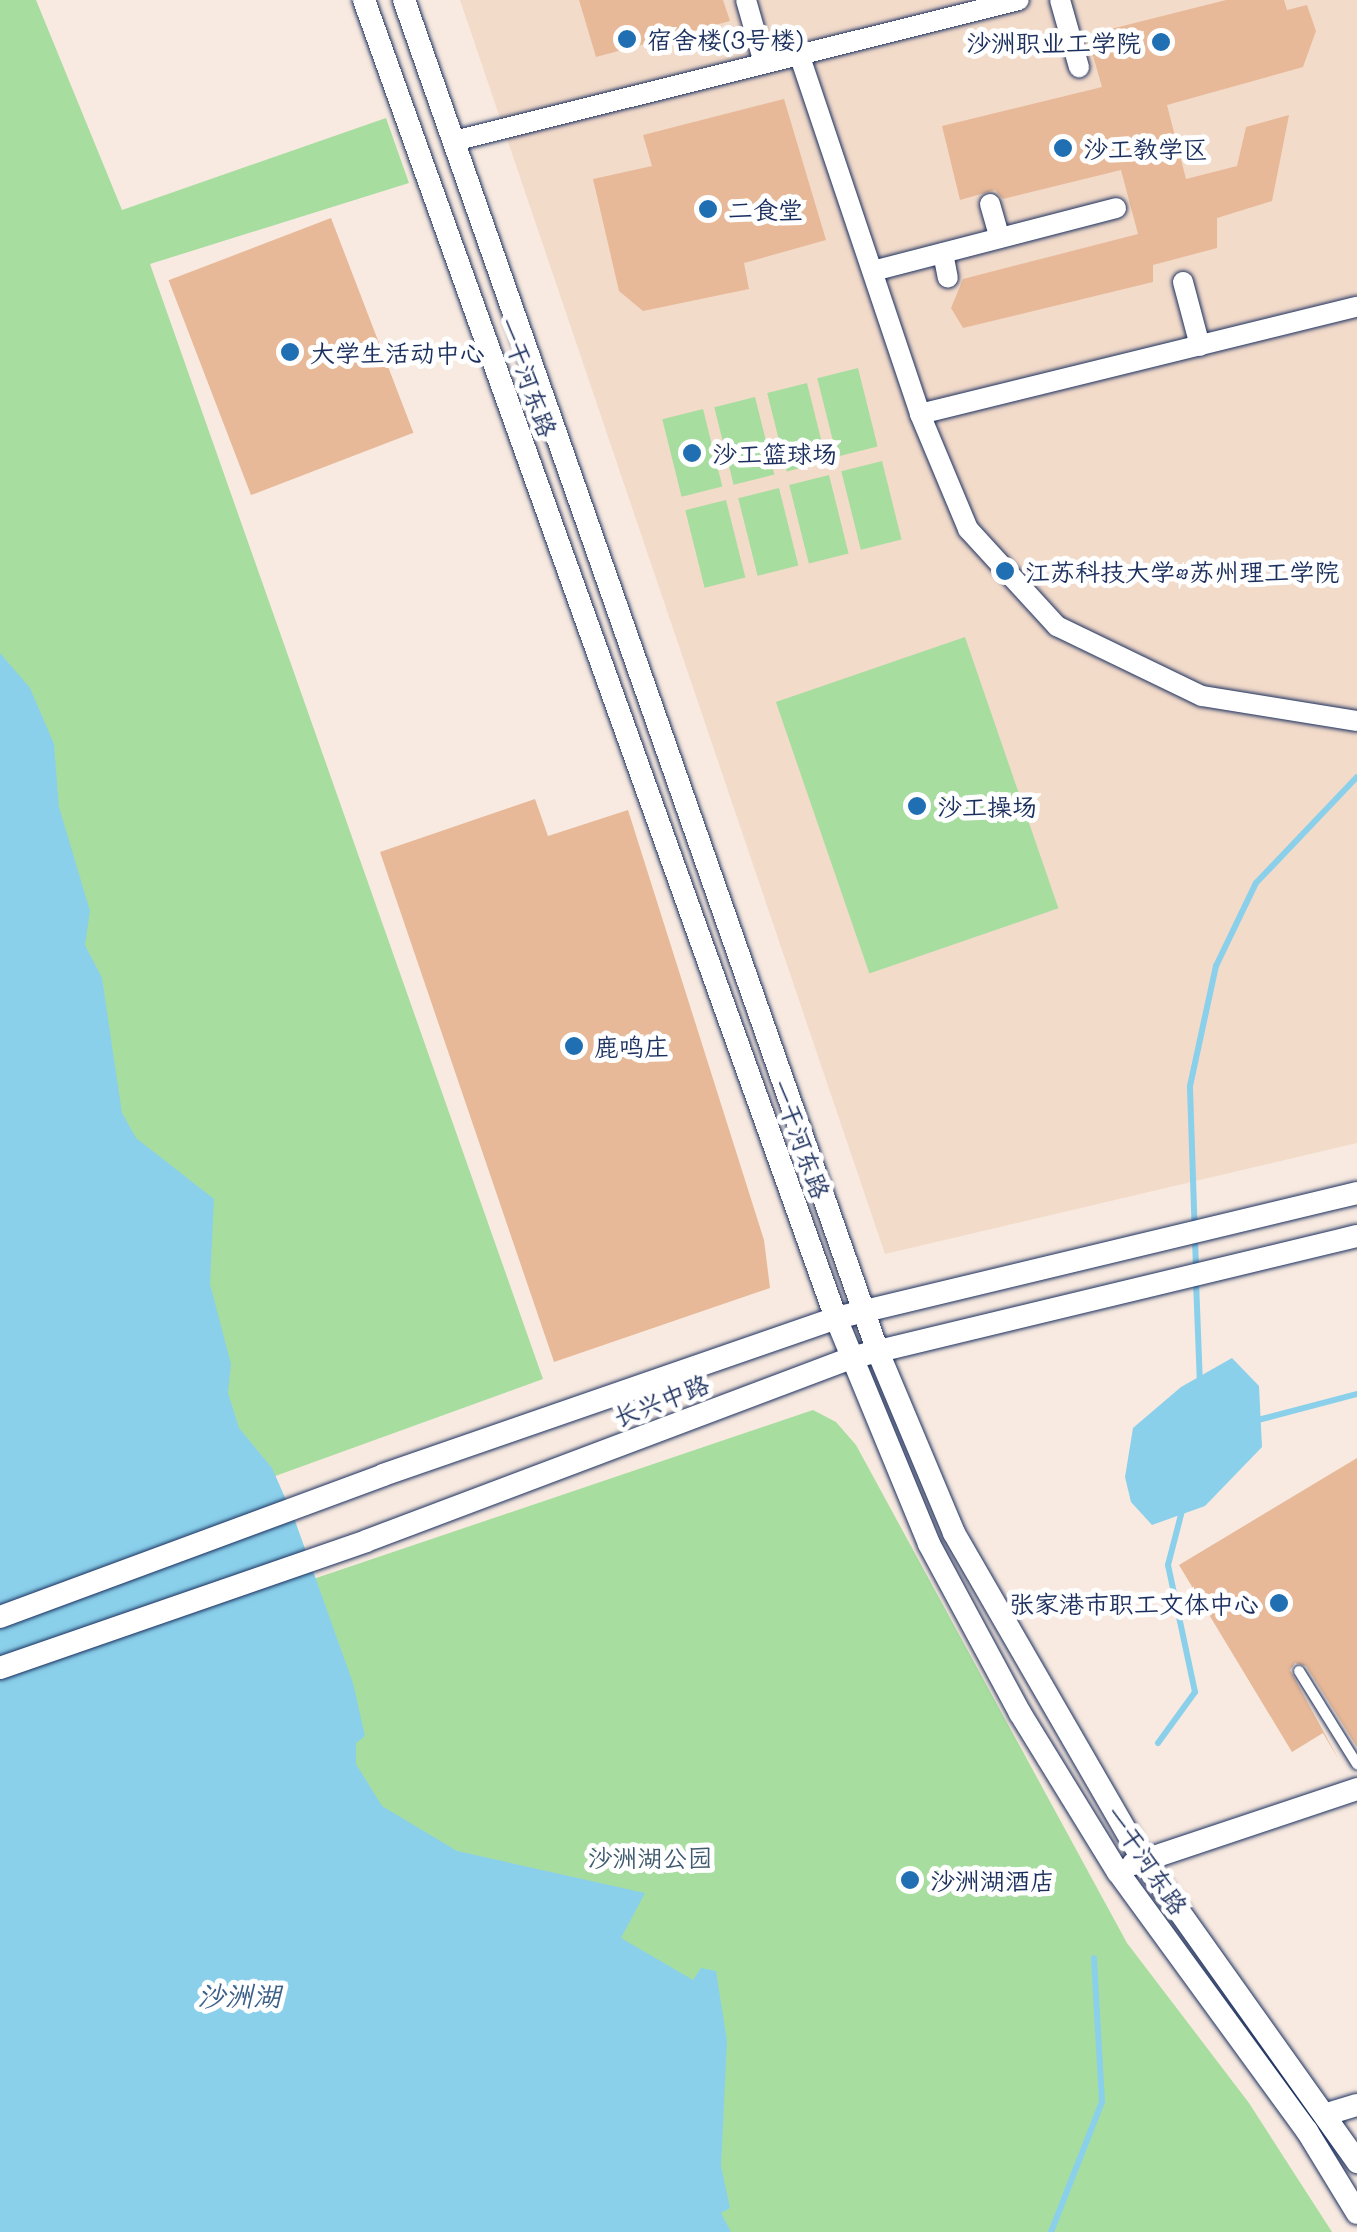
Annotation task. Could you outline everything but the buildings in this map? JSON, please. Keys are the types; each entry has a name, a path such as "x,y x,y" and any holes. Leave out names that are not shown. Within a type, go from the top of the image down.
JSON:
{"street":[{"name":"一干河东路","path":"364,0 836,1318 930,1544 1020,1713 1118,1872 1307,2131 1357,2213"},
{"name":"一干河东路","path":"404,0 878,1352 954,1533 1142,1859 1357,2162"},
{"path":"746,0 764,63"},
{"path":"454,141 1019,0"},
{"path":"1060,0 1079,67"},
{"path":"800,54 920,414 968,529 1057,626 1202,696 1357,721"},
{"path":"990,204 1000,238"},
{"path":"872,271 1116,208"},
{"path":"943,253 948,278"},
{"path":"1184,282 1200,346"},
{"path":"920,414 1357,308"},
{"name":"长兴中路","path":"0,1617 836,1318 865,1315 1357,1193"},
{"name":"长兴中路","path":"0,1668 366,1541 854,1358 1357,1236"},
{"path":"1118,1872 1142,1859 1357,1789"},
{"path":"1326,2114 1357,2105"}],"lane":[{"path":"1299,1670 1357,1764"}],"shaded area":[{"name":"江苏科技大学•苏州理工学院","path":"460,0 1357,0 1357,1143 885,1254"}],"green space":[{"path":"0,0 36,0 122,210 386,118 409,183 150,264 543,1379 0,1576"},
{"path":"858,368 878,447 837,457 817,378"},
{"path":"807,383 827,462 787,472 767,393"},
{"path":"755,397 774,475 734,485 714,407"},
{"name":"沙工篮球场","path":"703,409 722,487 682,497 662,419"},
{"path":"882,461 902,540 861,550 841,471"},
{"path":"829,475 849,554 809,564 789,485"},
{"path":"779,488 798,566 758,576 738,498"},
{"path":"726,500 745,578 705,588 685,510"},
{"name":"沙工操场","path":"965,637 1058,908 869,973 776,702"},
{"name":"沙洲湖公园","path":"813,1410 836,1422 856,1445 1127,1943 1249,2103 1332,2232 0,2232 0,1685"}],"water":[{"name":"沙洲湖","path":"0,653 30,688 54,744 59,807 90,911 85,945 102,978 122,1113 136,1138 214,1199 210,1284 231,1364 228,1393 239,1428 272,1468 294,1518 353,1683 365,1736 356,1743 356,1764 382,1806 457,1851 645,1893 621,1938 693,1980 701,1968 716,1971 727,2041 721,2166 730,2208 721,2213 731,2232 0,2232"},
{"path":"1232,1358 1259,1386 1262,1447 1205,1506 1152,1525 1131,1502 1125,1477 1133,1428 1181,1387"}],"waterway":[{"path":"1196,1269 1190,1086 1216,966 1256,883 1357,777"},
{"path":"1196,1281 1200,1384"},
{"path":"1254,1421 1357,1394"},
{"path":"1158,1743 1195,1692 1168,1565 1182,1511"},
{"path":"1051,2232 1102,2102 1094,1958"}],"place":[{"name":"宿舍楼(3号楼)","path":"627,39"},
{"name":"沙洲职业工学院","path":"1161,42"},
{"name":"沙工教学区","path":"1063,148"},
{"name":"二食堂","path":"708,209"},
{"name":"大学生活动中心","path":"290,352"},
{"name":"沙工篮球场","path":"692,453"},
{"name":"江苏科技大学•苏州理工学院","path":"1005,571"},
{"name":"沙工操场","path":"917,806"},
{"name":"鹿鸣庄","path":"574,1046"},
{"name":"张家港市职工文体中心","path":"1279,1603"},
{"name":"沙洲湖酒店","path":"910,1880"}]}
